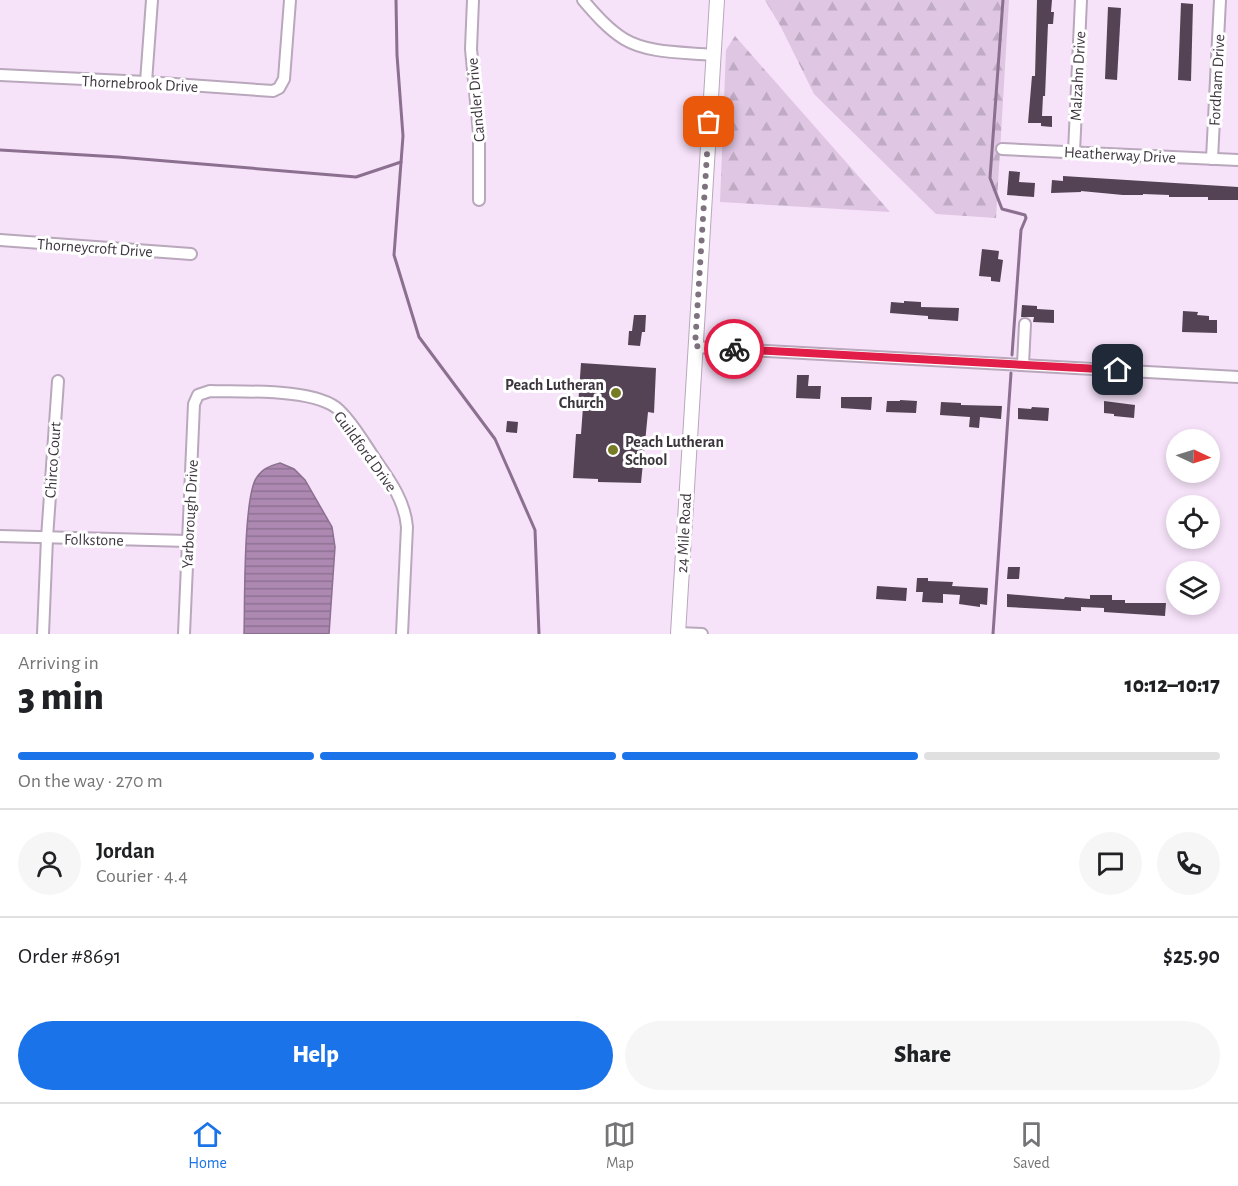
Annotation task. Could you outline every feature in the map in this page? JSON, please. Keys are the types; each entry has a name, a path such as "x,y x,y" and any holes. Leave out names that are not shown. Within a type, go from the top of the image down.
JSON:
{"street":[{"path":"146,82 152,0"},
{"name":"Thornebrook Drive","path":"0,75 269,91 279,88 284,79 290,0"},
{"name":"Candler Drive","path":"473,0 471,49 479,133 479,200"},
{"path":"583,0 613,30 631,42 663,51 713,55"},
{"name":"24 Mile Road","path":"678,633 717,0"},
{"name":"Malzahn Drive","path":"1074,152 1081,0"},
{"name":"Fordham Drive","path":"1212,159 1220,0"},
{"name":"Heatherway Drive","path":"1002,149 1238,160"},
{"name":"Thorneycroft Drive","path":"0,240 191,254"},
{"path":"1023,364 1025,324"},
{"path":"695,346 1238,377"},
{"name":"Chirco Court","path":"43,634 58,381"},
{"name":"Guildford Drive","path":"198,396 210,391 301,395 329,402 344,416 395,490 405,510 407,527 402,634"},
{"name":"Yarborough Drive","path":"184,634 194,404 198,396"},
{"name":"Folkstone","path":"0,536 188,541"},
{"path":"678,633 702,634"}],"green space":[{"path":"765,0 1009,0 996,218 936,214 814,94"},
{"path":"735,36 890,212 720,202 726,50"}],"shaded area":[{"path":"280,463 294,469 305,480 332,527 335,547 329,634 244,634 247,527 252,488 262,471"}],"building":[{"path":"1037,0 1052,0 1051,12 1054,12 1053,24 1048,24 1042,116 1052,116 1052,127 1041,126 1041,123 1028,123 1032,76 1035,76"},
{"path":"1181,3 1193,4 1191,81 1178,80"},
{"path":"1108,7 1121,8 1117,80 1105,79"},
{"path":"1009,171 1020,172 1019,182 1035,183 1034,197 1007,195"},
{"path":"1063,176 1238,187 1238,200 1081,191 1051,193 1052,180 1063,181"},
{"path":"982,249 999,251 998,259 1003,260 1000,282 991,281 991,277 979,276"},
{"path":"904,301 921,302 921,307 959,308 958,321 890,313 891,302 904,303"},
{"path":"1022,305 1054,310 1054,323 1033,322 1034,317 1021,317"},
{"path":"1183,311 1198,312 1197,315 1209,316 1209,320 1217,320 1217,333 1182,332"},
{"path":"634,315 646,315 645,332 642,332 640,346 628,345"},
{"path":"581,363 656,368 654,413 648,412 641,483 598,482 598,479 573,478 576,434 581,434 583,407 578,406"},
{"path":"797,375 809,375 808,386 821,386 820,399 796,398"},
{"path":"841,397 872,397 871,410 841,408"},
{"path":"887,401 917,401 916,413 886,412"},
{"path":"1104,401 1135,405 1134,418 1104,413"},
{"path":"941,402 1002,406 1001,419 980,417 979,428 969,427 970,417 940,415"},
{"path":"1032,407 1049,408 1048,421 1018,419 1018,408 1031,409"},
{"path":"507,421 518,422 517,433 506,432"},
{"path":"1008,567 1020,567 1019,579 1007,579"},
{"path":"917,578 953,582 952,586 988,588 987,605 980,604 980,607 959,604 960,595 943,594 943,603 922,602 923,592 916,592"},
{"path":"877,586 907,588 906,601 876,599"},
{"path":"1007,594 1064,599 1065,597 1090,599 1090,595 1112,595 1112,600 1125,600 1125,603 1166,603 1165,616 1104,612 1104,608 1081,607 1081,611 1007,607"}],"waterway":[{"path":"396,0 397,55 403,136 394,255 419,337 495,439 535,530 539,634"},
{"path":"1003,0 990,178 1002,209 1025,215 1026,218 1021,230 1012,355"},
{"path":"0,150 118,157 356,177 401,162"},
{"path":"993,634 1011,373"}],"way so far":[{"path":"709,122 695,346 734,349"}],"place":[{"name":"Peach Lutheran Church","path":"616,393"},
{"name":"Peach Lutheran School","path":"613,450"}],"route":[{"path":"734,349 1118,370"}]}
